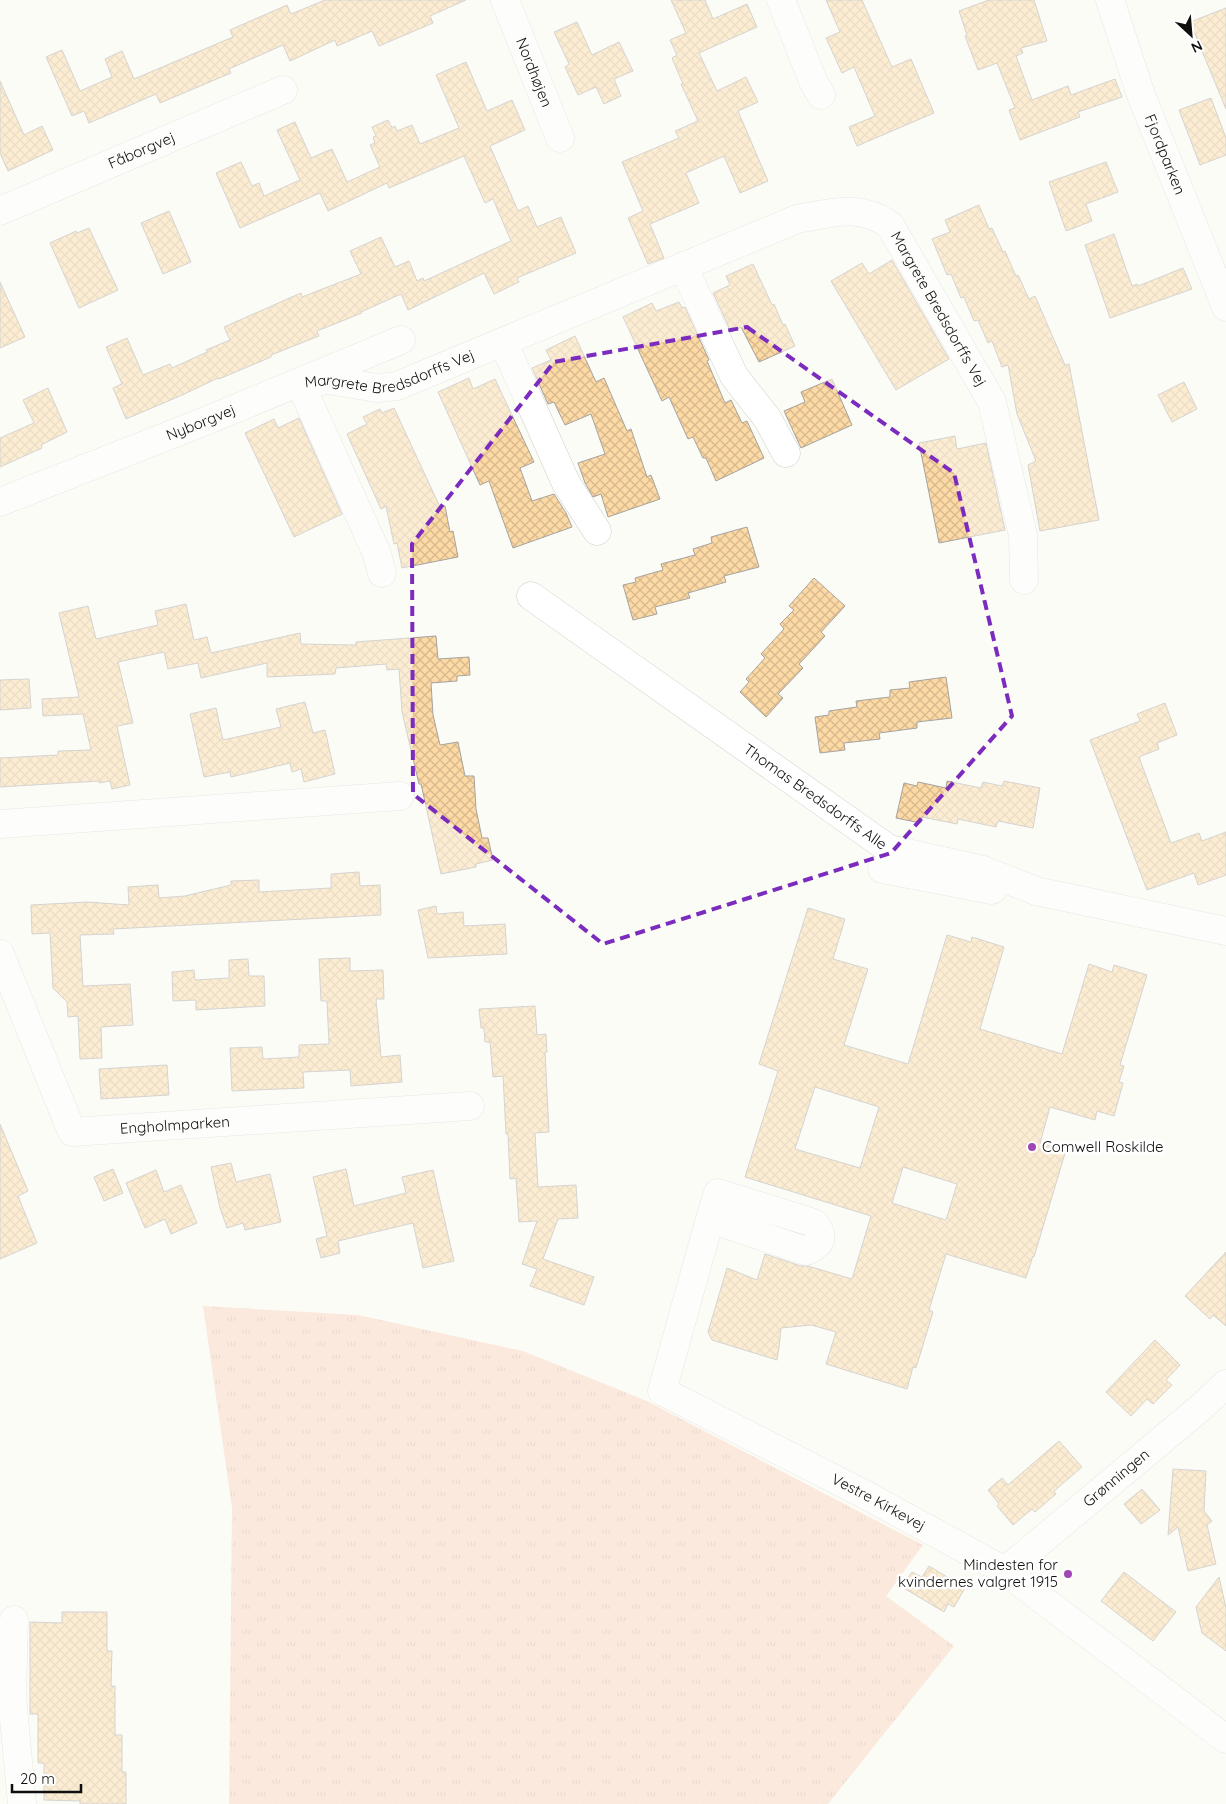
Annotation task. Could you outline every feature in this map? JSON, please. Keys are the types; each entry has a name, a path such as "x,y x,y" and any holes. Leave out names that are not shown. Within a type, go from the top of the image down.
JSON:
{"street":[{"path":"780,0 813,82 821,95"},
{"name":"Fjordparken","path":"1110,0 1141,95 1226,307"},
{"name":"Nordhøjen","path":"510,2 560,138"},
{"name":"Fåborgvej","path":"0,211 283,90"},
{"name":"Margrete Bredsdorffs Vej","path":"382,573 377,554 300,383 328,380 377,388 397,386 797,219 848,211 863,212 879,217 890,225 992,402 1023,535 1024,580"},
{"path":"683,266 734,376 768,418 786,453"},
{"name":"Nyborgvej","path":"0,502 300,383 401,340"},
{"path":"503,342 566,483 598,531"},
{"name":"Thomas Bredsdorffs Alle","path":"531,596 890,849 983,870 1036,891 1226,932"},
{"path":"0,824 400,796"},
{"path":"882,869 986,890 1036,891"},
{"name":"Engholmparken","path":"0,954 72,1132 470,1106"},
{"name":"Vestre Kirkevej","path":"710,1219 662,1391 862,1493 1005,1571 1226,1738"},
{"name":"Grønningen","path":"1005,1571 1199,1409 1226,1384"},
{"path":"14,1620 6,1697 22,1804"}],"highlighted area":[{"path":"747,327 954,473 1012,716 891,853 603,944 413,794 412,544 554,362"}],"green space":[{"path":"203,1306 358,1315 523,1351 647,1401 923,1545 886,1596 954,1646 828,1804 229,1804 232,1508"}],"building":[{"path":"325,0 466,0 430,16 433,23 379,46 372,31 337,46 335,40 290,61 283,45 229,69 231,73 160,103 156,94 89,123 84,111 72,116 46,57 62,50 80,91 112,77 105,59 122,51 134,79 233,37 230,30 287,5 291,14"},
{"path":"671,0 705,0 713,19 747,4 757,27 699,53 717,91 746,77 758,102 738,111 768,181 740,193 724,156 686,173 699,203 650,224 664,258 648,264 628,218 643,211 622,162 679,138 675,131 698,121 681,84 683,84 672,58 677,55 670,40 686,33"},
{"path":"826,0 862,0 892,67 911,59 934,113 857,146 849,127 875,116 854,67 842,73 826,38 840,32"},
{"path":"989,0 1034,0 1047,41 1021,48 1023,53 1016,56 1032,100 1068,86 1071,95 1115,79 1122,97 1078,112 1080,117 1020,140 1009,110 1015,108 997,63 978,70 965,36 967,35 959,11"},
{"path":"1226,8 1226,109 1190,22"},
{"path":"577,22 592,55 619,42 633,71 614,79 621,96 604,104 596,87 578,95 565,67 569,64 554,32"},
{"path":"466,62 487,111 512,100 525,130 490,146 518,211 528,206 537,227 561,217 576,253 517,278 519,282 494,294 484,273 408,310 401,294 362,313 317,331 319,336 271,355 271,357 218,378 126,419 113,388 122,384 106,347 127,338 143,375 170,364 172,368 230,340 224,327 301,293 302,297 361,274 350,251 381,237 395,267 409,261 417,281 423,278 424,281 511,241 493,199 485,203 464,156 389,188 387,183 328,211 320,193 240,228 216,173 241,162 252,186 259,183 264,196 300,180 277,130 295,122 311,158 332,149 347,182 380,167 370,145 375,143 373,137 376,136 372,127 388,120 392,128 395,126 397,131 412,125 420,144 459,128 436,75"},
{"path":"0,81 24,135 42,126 53,150 8,171 0,153"},
{"path":"1211,98 1226,138 1226,155 1200,165 1179,110"},
{"path":"1106,162 1118,192 1086,204 1092,221 1066,231 1049,182"},
{"path":"979,205 989,229 992,228 1029,299 1035,296 1065,365 1069,364 1099,520 1040,531 1028,465 1036,461 1017,414 1008,365 1002,367 992,341 988,343 978,320 974,321 964,297 961,298 951,274 947,275 932,239 950,232 945,220"},
{"path":"169,211 191,262 163,274 141,223"},
{"path":"89,228 118,290 79,308 50,243 76,231 77,233"},
{"path":"1114,234 1132,286 1137,284 1138,286 1183,268 1192,289 1110,318 1085,245"},
{"path":"892,260 949,359 896,390 831,281 862,263 869,274"},
{"path":"753,264 772,305 774,304 795,346 759,362 741,327 731,332 713,293 730,285 726,276"},
{"path":"0,282 25,337 0,348"},
{"path":"679,302 682,308 685,307 709,360 707,361 725,403 731,400 742,423 747,421 764,458 716,481 706,458 703,458 693,437 688,439 669,397 662,401 623,317 652,303 656,311"},
{"path":"575,336 596,382 604,378 627,431 631,429 647,477 651,475 660,499 608,517 601,494 593,497 585,483 578,463 605,454 591,414 565,425 554,402 548,404 532,368 551,360 546,350"},
{"path":"469,378 473,389 495,379 534,462 520,468 532,501 554,494 572,527 513,548 489,481 480,485 438,392"},
{"path":"832,379 852,425 801,448 784,411 805,402 801,392"},
{"path":"1184,382 1197,409 1172,422 1158,395"},
{"path":"48,388 67,432 41,445 42,448 0,467 0,438 34,423 23,400"},
{"path":"394,408 440,507 445,506 450,532 453,531 458,557 402,568 397,543 394,544 386,506 381,509 347,434 367,424 363,417 380,409 382,413"},
{"path":"299,418 342,514 294,537 245,433 274,419 278,428"},
{"path":"955,436 957,449 986,443 1005,530 939,543 919,443"},
{"path":"747,527 759,567 724,576 726,582 688,593 690,598 655,607 657,614 633,620 623,585 636,582 635,578 663,570 661,564 695,555 693,549 712,543 711,537"},
{"path":"814,578 845,606 821,632 825,636 799,664 803,668 778,694 783,698 766,717 740,692 749,682 746,679 765,658 761,654 784,629 780,624 794,610 789,606"},
{"path":"186,604 194,640 207,637 211,653 300,633 301,644 356,645 356,642 436,636 438,659 469,657 470,675 457,676 457,681 431,683 433,715 440,745 458,742 465,776 474,776 476,809 482,838 488,838 493,860 476,864 476,867 441,874 421,784 419,784 402,712 399,669 387,670 386,664 336,668 335,674 267,677 267,663 201,678 198,663 168,669 164,652 118,662 133,723 117,726 130,785 112,789 110,781 99,783 99,781 0,787 0,758 58,755 58,751 91,750 83,714 43,716 42,699 79,697 59,613 88,606 96,639 158,625 155,611"},
{"path":"946,677 952,718 917,722 917,728 879,733 880,739 844,743 845,750 820,753 815,717 829,715 829,711 857,707 856,701 890,697 890,690 910,688 909,682"},
{"path":"29,679 31,708 0,710 0,680"},
{"path":"305,702 313,733 325,730 335,774 304,782 301,769 292,772 290,763 231,777 230,772 204,777 190,714 216,708 223,740 281,727 276,709"},
{"path":"1165,703 1177,735 1157,743 1159,749 1139,757 1171,843 1199,833 1202,841 1226,832 1226,875 1198,885 1194,873 1147,890 1090,740 1140,721 1137,714"},
{"path":"947,781 981,788 983,782 1002,786 1004,781 1040,788 1033,828 998,821 996,827 958,819 957,824 922,817 921,823 896,818 904,783 917,786 918,782 946,788"},
{"path":"359,872 360,886 380,885 381,915 113,929 114,934 80,935 83,986 130,984 133,1025 101,1027 102,1058 80,1059 78,1016 68,1017 67,1002 53,988 50,933 32,934 31,905 88,902 129,905 128,887 158,885 159,898 185,896 231,885 231,881 259,880 259,892 331,888 331,874"},
{"path":"436,906 437,914 463,912 464,926 505,924 507,954 428,958 418,910"},
{"name":"Comwell Roskilde","path":"808,908 845,919 833,959 868,969 844,1045 908,1064 947,935 971,942 972,937 1004,947 980,1029 1062,1054 1089,964 1112,972 1114,965 1147,975 1120,1065 1124,1066 1119,1082 1123,1083 1114,1116 1097,1111 1095,1120 1050,1107 1040,1143 1066,1150 1026,1278 946,1254 929,1310 933,1312 916,1368 913,1367 907,1389 826,1364 836,1332 811,1325 781,1328 777,1360 712,1340 708,1332 727,1268 757,1280 765,1254 801,1266 808,1266 852,1279 871,1216 745,1177 778,1071 759,1064","holes":["815,1087 879,1107 860,1168 795,1149","903,1167 957,1184 946,1220 892,1203"]},
{"path":"350,958 350,971 383,970 384,999 376,999 381,1057 400,1055 402,1082 351,1086 350,1070 303,1072 304,1088 232,1091 230,1048 262,1047 263,1059 299,1057 299,1045 329,1044 327,1001 321,1001 319,959"},
{"path":"248,959 249,976 264,976 265,1006 196,1010 196,1000 173,1001 172,972 194,970 195,980 229,978 229,960"},
{"path":"535,1006 537,1035 546,1034 547,1052 545,1052 549,1132 535,1133 538,1187 576,1185 578,1218 558,1219 543,1259 594,1277 584,1305 530,1286 537,1269 522,1264 537,1221 519,1222 516,1178 510,1179 503,1076 493,1077 490,1042 485,1042 484,1028 481,1028 479,1009"},
{"path":"167,1065 169,1095 101,1099 99,1069"},
{"path":"0,1124 28,1191 18,1196 37,1243 0,1259"},
{"path":"231,1163 236,1182 270,1174 281,1222 245,1230 243,1223 227,1228 220,1208 211,1167"},
{"path":"113,1169 123,1193 104,1201 94,1177"},
{"path":"346,1169 354,1206 406,1193 402,1177 433,1170 454,1261 423,1268 413,1223 338,1241 340,1253 321,1258 316,1239 327,1236 313,1177"},
{"path":"156,1170 164,1192 181,1185 197,1223 171,1234 165,1219 145,1228 126,1183"},
{"path":"1226,1252 1226,1326 1213,1315 1210,1319 1185,1296"},
{"path":"1155,1340 1180,1365 1166,1380 1172,1385 1153,1404 1147,1399 1131,1416 1106,1392"},
{"path":"1059,1441 1082,1467 1054,1491 1056,1494 1035,1512 1032,1509 1013,1525 997,1506 999,1504 988,1490 1002,1478 1008,1485"},
{"path":"1173,1469 1206,1471 1204,1511 1212,1521 1207,1525 1216,1564 1188,1571 1178,1527 1168,1535"},
{"path":"1142,1489 1160,1510 1141,1524 1124,1504"},
{"path":"929,1566 965,1588 954,1607 948,1604 944,1612 902,1587 912,1572 922,1577"},
{"path":"1124,1572 1176,1612 1153,1641 1101,1601"},
{"path":"1219,1577 1226,1608 1226,1651 1202,1633 1196,1607"},
{"path":"62,1612 107,1612 107,1651 112,1651 111,1686 115,1686 115,1735 122,1735 122,1772 126,1772 126,1804 80,1804 80,1801 44,1800 44,1763 38,1763 38,1714 30,1714 30,1622 62,1623"}],"place":[{"name":"Comwell Roskilde","path":"1032,1147"},
{"name":"Mindesten for kvindernes valgret 1915","path":"1068,1574"}]}
